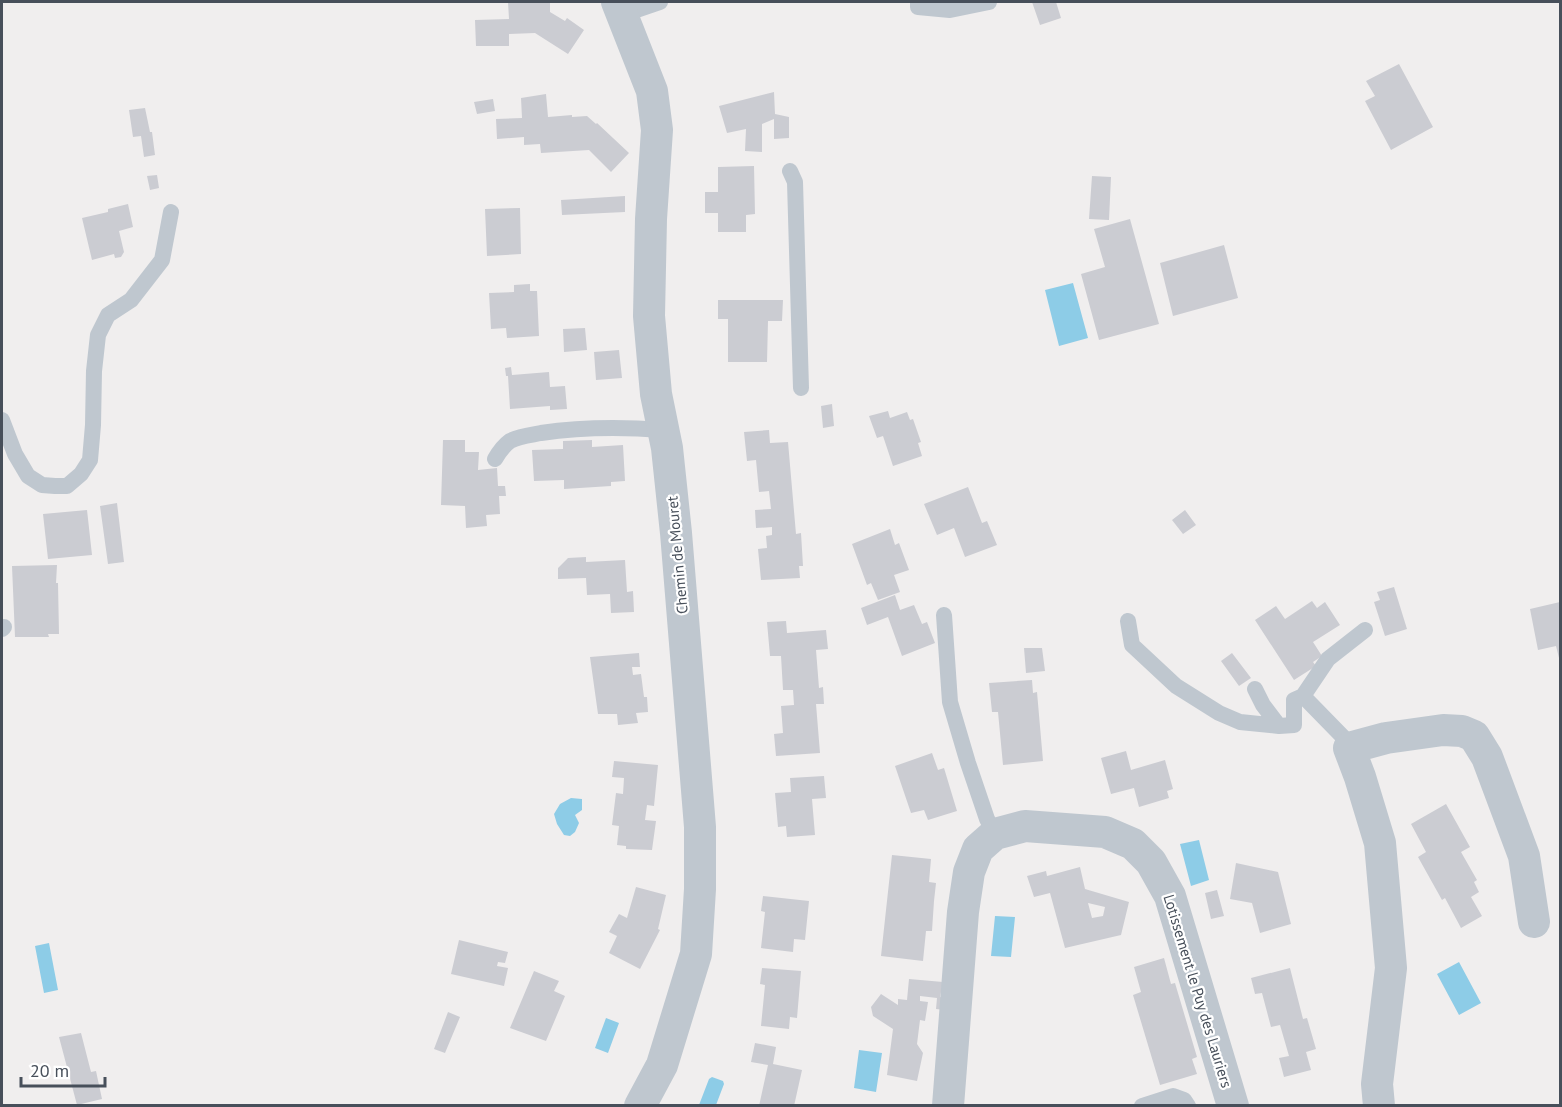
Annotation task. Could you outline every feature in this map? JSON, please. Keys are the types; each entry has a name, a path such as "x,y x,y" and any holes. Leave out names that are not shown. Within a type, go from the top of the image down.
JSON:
{"street":[{"name":"Chemin de Mouret","path":"620,8 652,91 657,130 648,316 656,394 667,448 676,532 700,827 700,889 696,954 662,1065 640,1106"},
{"path":"1379,1106 1377,1084 1391,968 1380,843 1349,748 1386,738 1443,730 1462,731 1474,736 1487,757 1524,856 1534,922"},
{"name":"Lotissement le Puy des Lauriers","path":"995,834 1024,826 1105,831 1133,844 1151,862 1170,896 1233,1106"},
{"path":"948,1106 963,912 969,872 978,849 995,834"}],"lane":[{"path":"620,8 660,2"},
{"path":"918,2 918,7 950,10 989,2"},
{"path":"790,171 795,183 801,388"},
{"path":"2,420 15,454 28,476 42,485 67,486 81,474 90,460 98,336 108,315 131,300 162,260 171,212"},
{"path":"495,459 502,447 512,440 525,436 558,431 626,427 663,429"},
{"path":"944,615 950,702 987,819 995,834"},
{"path":"1128,621 1132,645 1176,686 1219,713 1240,722 1279,726 1294,725 1294,700 1303,696 1328,659 1365,630"},
{"path":"1255,689 1263,705 1279,726"},
{"path":"1303,696 1345,739 1349,748"},
{"path":"1142,1106 1173,1096 1184,1101 1188,1106"}],"water":[{"path":"1073,283 1088,338 1059,346 1045,290"},
{"path":"571,798 582,799 582,810 575,815 579,823 575,832 570,836 564,835 554,814 560,804"},
{"path":"1199,840 1209,880 1191,886 1180,844"},
{"path":"995,916 1015,917 1011,957 991,956"},
{"path":"49,943 58,990 44,993 35,946"},
{"path":"1459,962 1481,1003 1459,1015 1437,974"},
{"path":"606,1018 619,1023 608,1053 595,1048"},
{"path":"859,1050 882,1053 876,1092 854,1088"},
{"path":"712,1077 723,1081 724,1084 716,1105 699,1105 709,1079"}],"building":[{"path":"508,2 550,2 550,12 565,21 567,18 584,30 568,54 535,33 509,34 509,46 476,46 475,20 509,19"},
{"path":"1032,2 1056,2 1061,18 1040,25"},
{"path":"1399,64 1433,127 1391,150 1365,101 1375,96 1366,81"},
{"path":"774,92 775,114 789,117 789,138 774,139 774,119 762,124 762,152 745,151 746,129 727,133 719,106"},
{"path":"546,94 548,117 587,116 629,153 611,172 589,150 541,153 540,144 524,145 524,137 497,139 496,119 522,118 521,98"},
{"path":"493,99 495,111 477,114 474,102"},
{"path":"145,108 150,132 152,132 155,155 144,157 141,136 133,137 129,110"},
{"path":"754,166 755,214 746,215 746,232 718,232 718,213 705,213 705,192 718,192 718,167"},
{"path":"157,175 159,188 150,190 147,176"},
{"path":"1092,176 1111,177 1109,220 1089,219"},
{"path":"625,196 625,212 562,215 561,200"},
{"path":"128,204 133,227 119,231 124,252 121,257 115,258 114,254 92,260 82,218 108,212 108,209"},
{"path":"520,208 521,254 487,256 485,209"},
{"path":"1130,219 1159,324 1099,340 1081,274 1105,267 1094,229"},
{"path":"1224,245 1238,298 1173,316 1160,263"},
{"path":"530,284 530,291 537,291 539,336 507,338 506,328 491,329 489,293 514,292 514,285"},
{"path":"718,300 783,300 782,321 768,321 767,362 728,362 728,319 718,319"},
{"path":"585,328 587,350 564,352 563,329"},
{"path":"619,350 622,378 596,380 594,352"},
{"path":"511,367 512,375 549,372 550,387 565,386 567,409 550,410 550,406 510,409 508,376 506,376 505,368"},
{"path":"832,404 834,426 823,428 821,406"},
{"path":"888,411 890,418 907,412 910,420 913,419 921,442 918,443 922,456 893,466 883,436 877,438 869,416"},
{"path":"769,430 770,443 788,442 796,534 801,533 803,566 799,566 800,578 761,580 758,549 767,548 766,536 772,535 772,527 756,528 755,510 771,509 769,491 759,492 756,460 747,461 744,432"},
{"path":"443,440 465,440 465,452 479,452 478,470 497,468 498,486 505,486 506,496 499,496 500,514 486,515 487,526 466,528 465,506 441,505"},
{"path":"592,440 592,447 623,445 625,481 611,482 611,486 564,489 564,480 534,481 532,450 563,449 563,441"},
{"path":"968,487 982,523 987,521 997,545 965,557 954,528 937,535 924,504"},
{"path":"117,503 124,562 108,564 100,506"},
{"path":"87,510 92,555 48,559 43,514"},
{"path":"1185,510 1196,525 1183,534 1172,520"},
{"path":"890,529 895,545 899,543 909,570 894,575 900,592 878,600 871,583 867,585 852,544"},
{"path":"586,557 586,562 625,560 627,592 633,591 634,612 611,613 610,594 587,595 586,578 558,579 558,568 568,558"},
{"path":"57,565 59,634 48,634 49,637 15,637 12,566"},
{"path":"1394,587 1407,629 1385,636 1374,602 1380,600 1377,592"},
{"path":"895,595 900,610 914,605 922,624 927,622 935,643 902,656 888,617 867,625 861,608"},
{"path":"1312,601 1317,608 1325,602 1340,625 1313,642 1322,656 1313,662 1316,666 1294,680 1255,620 1276,606 1285,619"},
{"path":"1560,602 1560,662 1556,646 1538,650 1530,609"},
{"path":"786,621 787,633 826,630 828,649 816,650 819,688 823,687 824,704 816,704 820,753 776,756 774,734 783,733 781,706 794,705 793,690 783,690 781,656 770,656 767,622"},
{"path":"1024,648 1042,648 1045,671 1026,673"},
{"path":"639,653 640,667 632,667 633,675 641,674 648,712 636,713 638,723 618,725 617,714 598,714 590,657"},
{"path":"1232,653 1251,678 1239,686 1221,661"},
{"path":"1032,680 1033,693 1037,692 1043,761 1003,765 998,712 992,712 989,683"},
{"path":"1126,751 1131,770 1165,760 1173,789 1167,791 1169,798 1139,807 1134,788 1111,794 1101,758"},
{"path":"932,753 938,770 944,768 957,811 928,820 924,810 911,813 895,766"},
{"path":"614,761 658,765 654,806 647,805 645,820 656,821 652,850 626,849 626,846 617,845 619,826 612,825 616,793 623,794 624,778 612,777"},
{"path":"824,776 826,798 812,799 815,835 787,837 786,826 778,827 775,793 791,792 790,778"},
{"path":"1446,804 1470,847 1461,852 1477,880 1474,882 1479,892 1471,897 1482,916 1461,928 1445,898 1442,900 1418,857 1426,852 1411,824"},
{"path":"892,855 931,859 929,882 936,883 932,931 926,931 923,961 881,956"},
{"path":"1236,863 1278,872 1291,924 1260,933 1252,903 1230,899"},
{"path":"1080,867 1085,889 1129,902 1121,935 1065,948 1050,893 1034,897 1027,876 1046,871 1047,876","holes":["1088,903 1105,907 1103,916 1092,918"]},
{"path":"636,887 666,895 658,929 660,930 640,969 609,953 617,936 609,932 619,914 627,918"},
{"path":"1217,890 1224,916 1211,919 1205,893"},
{"path":"763,896 809,901 805,940 794,939 793,952 761,948 765,912 761,911"},
{"path":"459,940 508,952 505,963 498,962 497,966 508,968 504,986 451,974"},
{"path":"1164,958 1171,984 1175,983 1197,1057 1192,1059 1197,1074 1160,1085 1133,995 1141,992 1134,967"},
{"path":"762,968 801,971 797,1018 790,1017 789,1029 761,1026 765,985 760,984"},
{"path":"1290,968 1303,1019 1307,1018 1316,1049 1306,1052 1311,1070 1284,1077 1279,1058 1289,1056 1280,1025 1271,1027 1262,993 1255,994 1251,978"},
{"path":"534,971 559,981 554,991 565,996 546,1041 510,1028"},
{"path":"909,979 943,982 940,997 946,998 945,1010 936,1009 937,998 920,996 920,1001 928,1002 925,1021 920,1020 917,1044 923,1053 917,1081 887,1075 893,1029 873,1016 871,1007 881,994 898,1005 898,999 907,1000"},
{"path":"448,1012 460,1017 445,1053 434,1049"},
{"path":"81,1033 91,1072 96,1071 102,1099 77,1105 59,1037"},
{"path":"755,1043 776,1047 773,1064 802,1070 794,1106 759,1106 768,1065 751,1062"}]}
